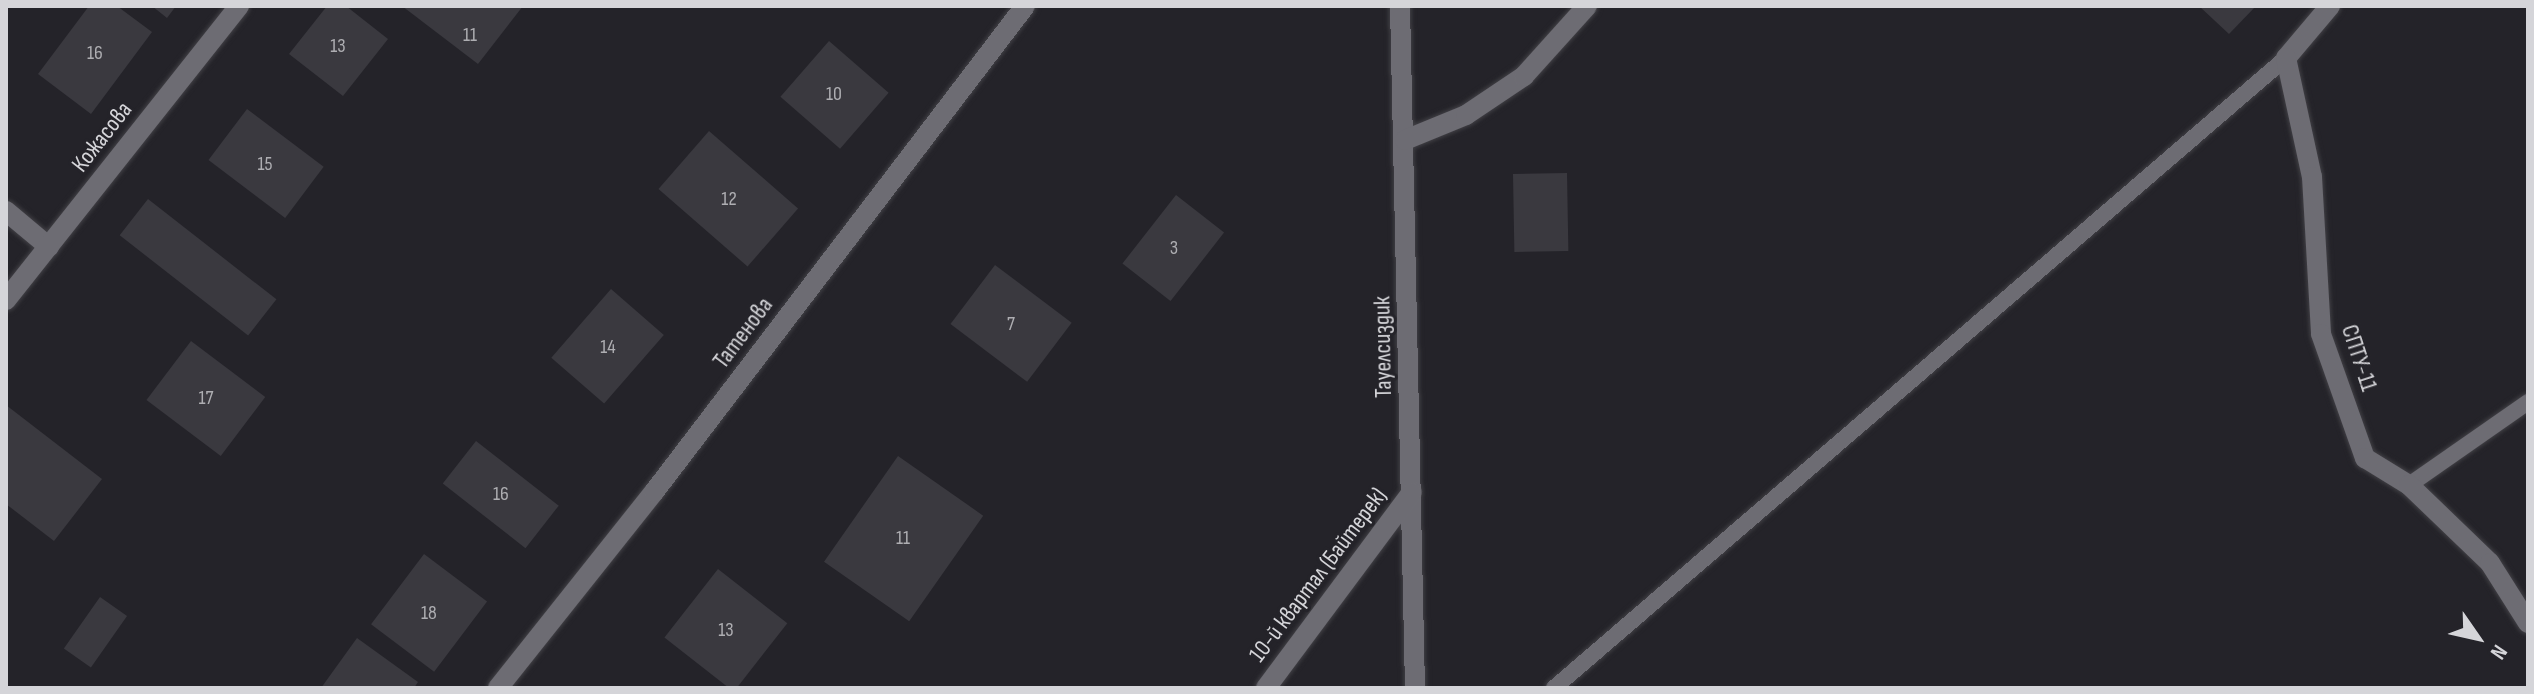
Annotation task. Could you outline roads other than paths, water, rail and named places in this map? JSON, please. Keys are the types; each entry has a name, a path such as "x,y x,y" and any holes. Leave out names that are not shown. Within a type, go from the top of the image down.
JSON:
{"street":[{"name":"Кожасова","path":"6,300 239,6"},
{"name":"Татенова","path":"498,688 654,492 1025,6"},
{"name":"Тауелсиздик","path":"1400,6 1415,688"},
{"path":"1405,140 1466,115 1524,76 1587,6"},
{"path":"2286,58 2330,6"},
{"name":"СПТУ-11","path":"2286,58 2312,177 2321,334 2365,458 2409,485 2490,563 2528,623"},
{"path":"6,211 49,247"},
{"name":"10-й квартал (Байтерек)","path":"1266,688 1412,492"}],"lane":[{"path":"1554,688 2286,58"},
{"path":"2409,485 2528,402"}]}
